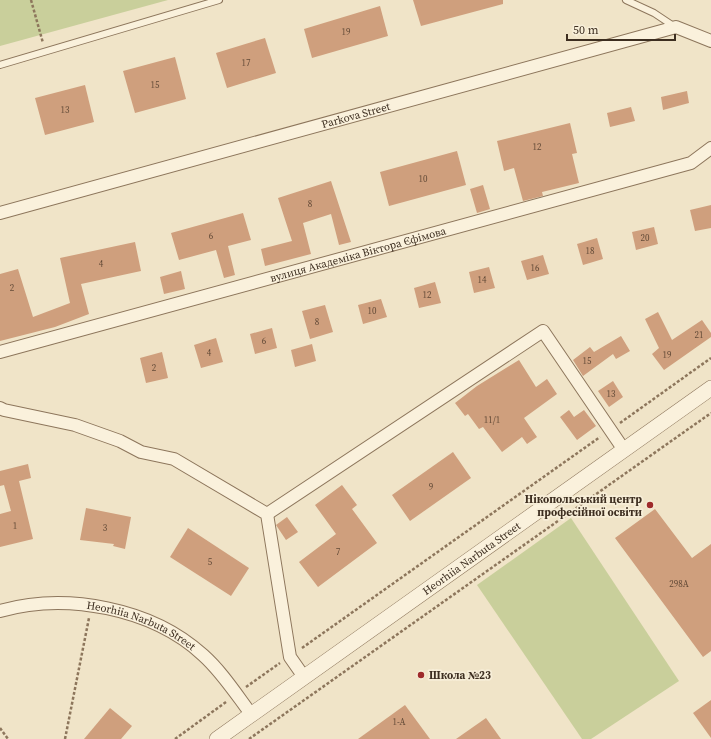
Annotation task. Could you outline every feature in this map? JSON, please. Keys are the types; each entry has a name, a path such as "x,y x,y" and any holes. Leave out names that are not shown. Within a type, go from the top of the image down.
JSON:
{"street":[{"path":"676,28 711,40"},
{"name":"Parkova Street","path":"0,213 676,28"},
{"name":"вулиця Академіка Віктора Єфімова","path":"0,352 691,163 711,148"},
{"path":"267,514 543,332 624,450"},
{"name":"Heorhiia Narbuta Street","path":"217,739 711,388"},
{"path":"1,412 75,425 120,441 141,452 174,459 267,514"},
{"path":"267,514 290,656 304,677"},
{"name":"Heorhiia Narbuta Street","path":"0,611 21,605 74,603 122,611 164,628 203,654 237,694 251,714"}],"lane":[{"path":"0,65 219,0"},
{"path":"626,0 654,13 676,28"}],"path":[{"path":"30,0 46,51"},
{"path":"175,739 711,358"},
{"path":"249,739 711,413"},
{"path":"65,739 92,606"},
{"path":"0,728 8,739"}],"green space":[{"path":"0,0 168,0 0,46"},
{"path":"571,518 679,681 591,739 582,739 477,585"}],"building":[{"path":"413,0 503,0 503,4 421,26"},
{"path":"380,6 388,36 312,58 304,29"},
{"path":"265,38 276,73 227,88 216,53"},
{"path":"175,57 186,99 135,113 123,71"},
{"path":"85,85 94,122 45,135 35,98"},
{"path":"687,91 689,103 663,110 661,97"},
{"path":"631,107 635,121 610,127 607,113"},
{"path":"570,123 577,153 572,154 579,183 542,192 543,196 523,201 514,168 504,171 497,141"},
{"path":"457,151 466,185 389,206 380,172"},
{"path":"331,181 351,242 339,245 331,214 303,223 311,254 265,266 261,249 292,241 278,198"},
{"path":"483,185 490,209 477,213 470,189"},
{"path":"711,205 711,228 695,231 690,210"},
{"path":"243,213 251,240 228,246 235,275 224,278 216,250 179,260 171,233"},
{"path":"654,227 658,244 636,250 632,232"},
{"path":"597,238 603,259 583,265 577,244"},
{"path":"135,242 141,271 81,284 89,314 55,327 0,341 0,274 18,269 33,317 70,303 60,258"},
{"path":"543,255 549,274 527,280 521,261"},
{"path":"489,267 495,288 474,293 469,272"},
{"path":"181,271 185,289 164,294 160,277"},
{"path":"435,282 441,303 419,308 414,288"},
{"path":"381,299 387,317 363,324 358,305"},
{"path":"325,305 333,332 310,339 302,311"},
{"path":"658,312 672,340 702,320 711,333 711,337 664,370 652,354 659,348 645,319"},
{"path":"272,328 277,348 255,354 250,334"},
{"path":"621,336 630,351 616,359 613,354 583,376 573,360 590,347 594,352"},
{"path":"216,338 223,362 201,368 194,345"},
{"path":"312,344 316,361 295,367 291,350"},
{"path":"162,352 168,378 146,383 140,358"},
{"path":"519,360 536,387 547,379 557,394 524,418 537,437 527,444 522,437 502,452 483,427 479,429 468,414 465,416 455,403 477,386"},
{"path":"613,381 623,397 609,407 598,391"},
{"path":"569,410 574,417 584,410 596,426 577,440 560,417"},
{"path":"453,452 471,478 410,521 392,495"},
{"path":"28,464 31,478 19,481 33,539 0,547 0,514 11,511 4,485 0,486 0,471"},
{"path":"342,485 357,505 352,509 377,543 318,587 299,562 336,534 315,505"},
{"path":"86,508 131,517 125,549 113,546 114,544 80,540"},
{"path":"655,509 692,558 711,544 711,651 703,657 615,538"},
{"path":"287,517 298,532 286,540 276,525"},
{"path":"188,528 249,568 231,596 170,557"},
{"path":"711,700 711,738 693,713"},
{"path":"405,705 430,739 358,739"},
{"path":"110,708 132,726 121,739 84,739"},
{"path":"486,718 501,739 456,739"}],"place":[{"name":"Нікопольський центр професійної освіти","path":"650,505"},
{"name":"Школа №23","path":"421,675"}]}
